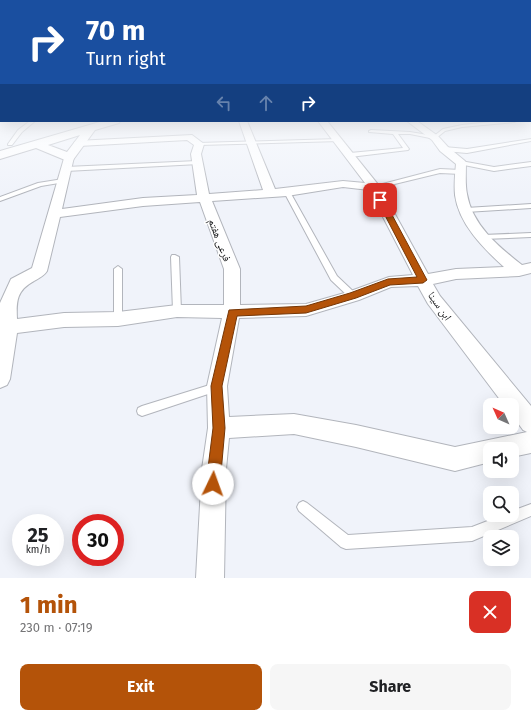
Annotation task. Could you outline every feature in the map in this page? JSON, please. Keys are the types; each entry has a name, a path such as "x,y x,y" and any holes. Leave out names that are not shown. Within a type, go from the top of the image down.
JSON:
{"street":[{"path":"5,145 21,141"},
{"path":"0,155 48,141"},
{"path":"0,379 9,327 8,304 17,283 39,271 66,169 79,143 116,141"},
{"path":"195,141 199,144"},
{"name":"ابن سینا","path":"339,141 374,187 434,300 531,423"},
{"path":"437,141 461,167 462,199 470,221 492,250 525,269"},
{"path":"251,143 270,193"},
{"name":"فرعی هفتم","path":"199,144 196,154 200,189 232,269 232,312 217,386 219,428 214,469 210,578"},
{"path":"38,145 66,169"},
{"path":"54,214 142,202 287,192 343,184 374,187"},
{"path":"9,327 64,320 118,319 177,311 232,312 306,310 353,296 388,282 423,280 456,274 525,269"},
{"path":"219,428 294,424 454,458 483,452"},
{"path":"519,445 531,442"}],"lane":[{"path":"199,144 310,141"},
{"path":"350,155 406,149 400,141"},
{"path":"444,149 467,151 525,141"},
{"path":"0,199 40,184 66,169 197,163"},
{"path":"374,187 461,167 494,170 531,164"},
{"path":"287,192 334,278 353,296"},
{"path":"466,210 531,206"},
{"path":"483,237 531,235"},
{"path":"175,257 177,311"},
{"path":"118,269 118,319"},
{"path":"142,411 217,386"},
{"path":"303,507 346,542 472,534 531,510"}],"route":[{"path":"213,484 219,428 217,386 232,312 306,310 353,296 388,282 423,280 380,200"}]}
